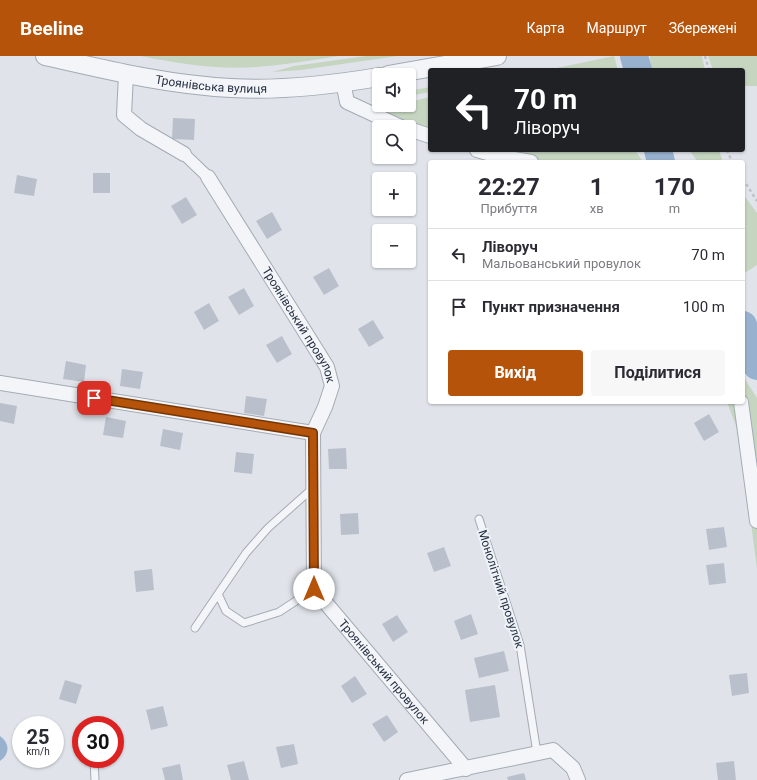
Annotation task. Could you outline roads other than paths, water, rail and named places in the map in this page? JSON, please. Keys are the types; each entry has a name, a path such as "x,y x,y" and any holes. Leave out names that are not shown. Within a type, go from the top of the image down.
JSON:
{"street":[{"name":"Троянівська вулиця","path":"46,56 126,74 189,85 232,88 279,88 343,82 372,77"},
{"path":"428,68 497,56"},
{"path":"416,70 428,68"},
{"name":"Троянівський провулок","path":"126,74 124,115 141,130 184,154 208,177 327,367 332,386 325,407 313,433 314,589 466,769"},
{"path":"343,82 347,102 386,120"},
{"path":"416,131 428,135"},
{"path":"484,152 520,160"},
{"path":"0,383 313,433"},
{"path":"741,404 757,521"},
{"path":"407,780 553,750 573,768 578,780"}],"lane":[{"path":"195,628 246,553 268,528 314,487"},
{"name":"Монолітний провулок","path":"479,519 520,645 537,753"},
{"path":"218,594 226,611 244,623 279,612 314,589"},
{"path":"94,768 95,780"}],"water":[{"path":"0,736 6,742 8,748 6,755 0,761"}],"waterway":[{"path":"634,56 637,68"},
{"path":"658,152 660,160"},
{"path":"745,331 757,366"}]}
